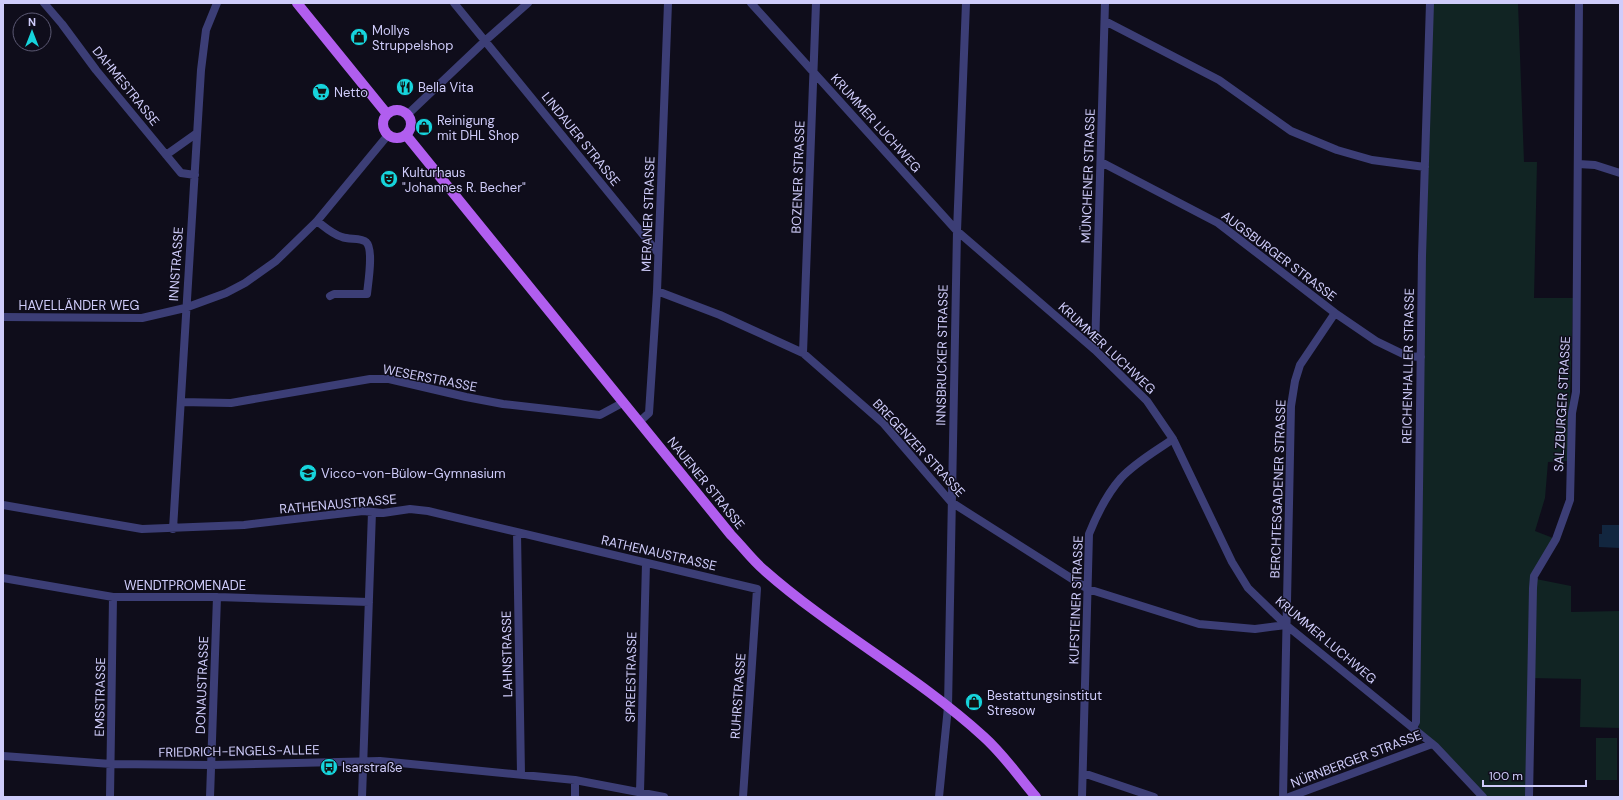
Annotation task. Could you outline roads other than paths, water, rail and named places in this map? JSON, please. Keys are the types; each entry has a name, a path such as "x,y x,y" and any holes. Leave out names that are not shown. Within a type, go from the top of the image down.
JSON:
{"main road":[{"path":"298,3 388,114"},
{"path":"399,111 407,115 409,118 410,127 406,135 397,138 388,135 383,127 385,118 388,114 399,111"},
{"name":"NAUENER STRASSE","path":"406,135 726,529 763,570 810,607 948,707 997,750 1036,797"}],"street":[{"name":"DAHMESTRASSE","path":"44,3 62,24 96,70 181,173 195,176"},
{"name":"INNSTRASSE","path":"173,529 185,308 201,70 206,30 218,3"},
{"name":"LINDAUER STRASSE","path":"454,3 486,40 658,253"},
{"path":"407,115 486,40 528,3"},
{"name":"MERANER STRASSE","path":"639,422 649,414 657,291 668,3"},
{"name":"KRUMMER LUCHWEG","path":"751,3 957,231 1095,350 1147,401 1173,439 1232,562 1248,588 1286,625 1432,744 1482,797"},
{"name":"BOZENER STRASSE","path":"802,353 816,3"},
{"name":"INNSBRUCKER STRASSE","path":"939,797 948,707 957,231 966,3"},
{"name":"MÜNCHENER STRASSE","path":"1095,350 1106,3"},
{"name":"REICHENHALLER STRASSE","path":"1413,728 1416,722 1422,256 1430,3"},
{"name":"SALZBURGER STRASSE","path":"1529,797 1532,588 1534,576 1556,539 1570,500 1572,413 1576,392 1579,3"},
{"path":"1105,21 1219,80 1291,131 1337,150 1372,160 1425,167"},
{"path":"166,155 197,132"},
{"name":"HAVELLÄNDER WEG","path":"3,317 142,318 185,308 226,293 245,283 276,261 317,221 388,135"},
{"name":"AUGSBURGER STRASSE","path":"1101,162 1218,223 1335,313 1376,341 1407,356 1421,357"},
{"path":"1578,164 1595,165 1620,173"},
{"path":"317,221 331,232 344,238 365,241 368,245 370,257 368,294 334,294 330,296"},
{"name":"BREGENZER STRASSE","path":"657,291 720,315 802,353 883,423 951,502 1088,589 1199,624 1255,629 1286,625"},
{"name":"BERCHTESGADENER STRASSE","path":"1283,797 1291,406 1300,365 1335,313"},
{"name":"WESERSTRASSE","path":"181,402 231,403 370,379 389,380 503,404 600,415 624,402"},
{"name":"KUFSTEINER STRASSE","path":"1082,797 1090,534 1098,510 1121,478 1142,460 1173,439"},
{"name":"RATHENAUSTRASSE","path":"3,505 142,529 173,529 244,525 363,511 383,513 410,509 428,511 757,589 756,596"},
{"path":"362,797 372,512"},
{"name":"LAHNSTRASSE","path":"517,533 521,774"},
{"name":"SPREESTRASSE","path":"640,792 646,563"},
{"name":"WENDTPROMENADE","path":"3,578 113,597 218,597 368,602"},
{"name":"RUHRSTRASSE","path":"743,797 756,596"},
{"name":"EMSSTRASSE","path":"110,797 113,597"},
{"name":"DONAUSTRASSE","path":"210,797 218,597"},
{"name":"NÜRNBERGER STRASSE","path":"1289,797 1432,744"},
{"name":"FRIEDRICH-ENGELS-ALLEE","path":"3,756 111,764 211,765 380,761 575,780 664,797"},
{"path":"1083,773 1154,797"},
{"path":"575,780 575,797"}],"water":[{"path":"1602,525 1620,525 1620,548 1599,547 1599,534 1602,534"}],"place":[{"name":"Mollys Struppelshop","path":"359,37"},
{"name":"Bella Vita","path":"405,87"},
{"name":"Netto","path":"321,92"},
{"name":"Reinigung mit DHL Shop","path":"424,127"},
{"name":"Kulturhaus \"Johannes R. Becher\"","path":"389,179"},
{"name":"Vicco-von-Bülow-Gymnasium","path":"308,473"},
{"name":"Bestattungsinstitut Stresow","path":"974,702"},
{"name":"Isarstraße","path":"329,767"}]}
